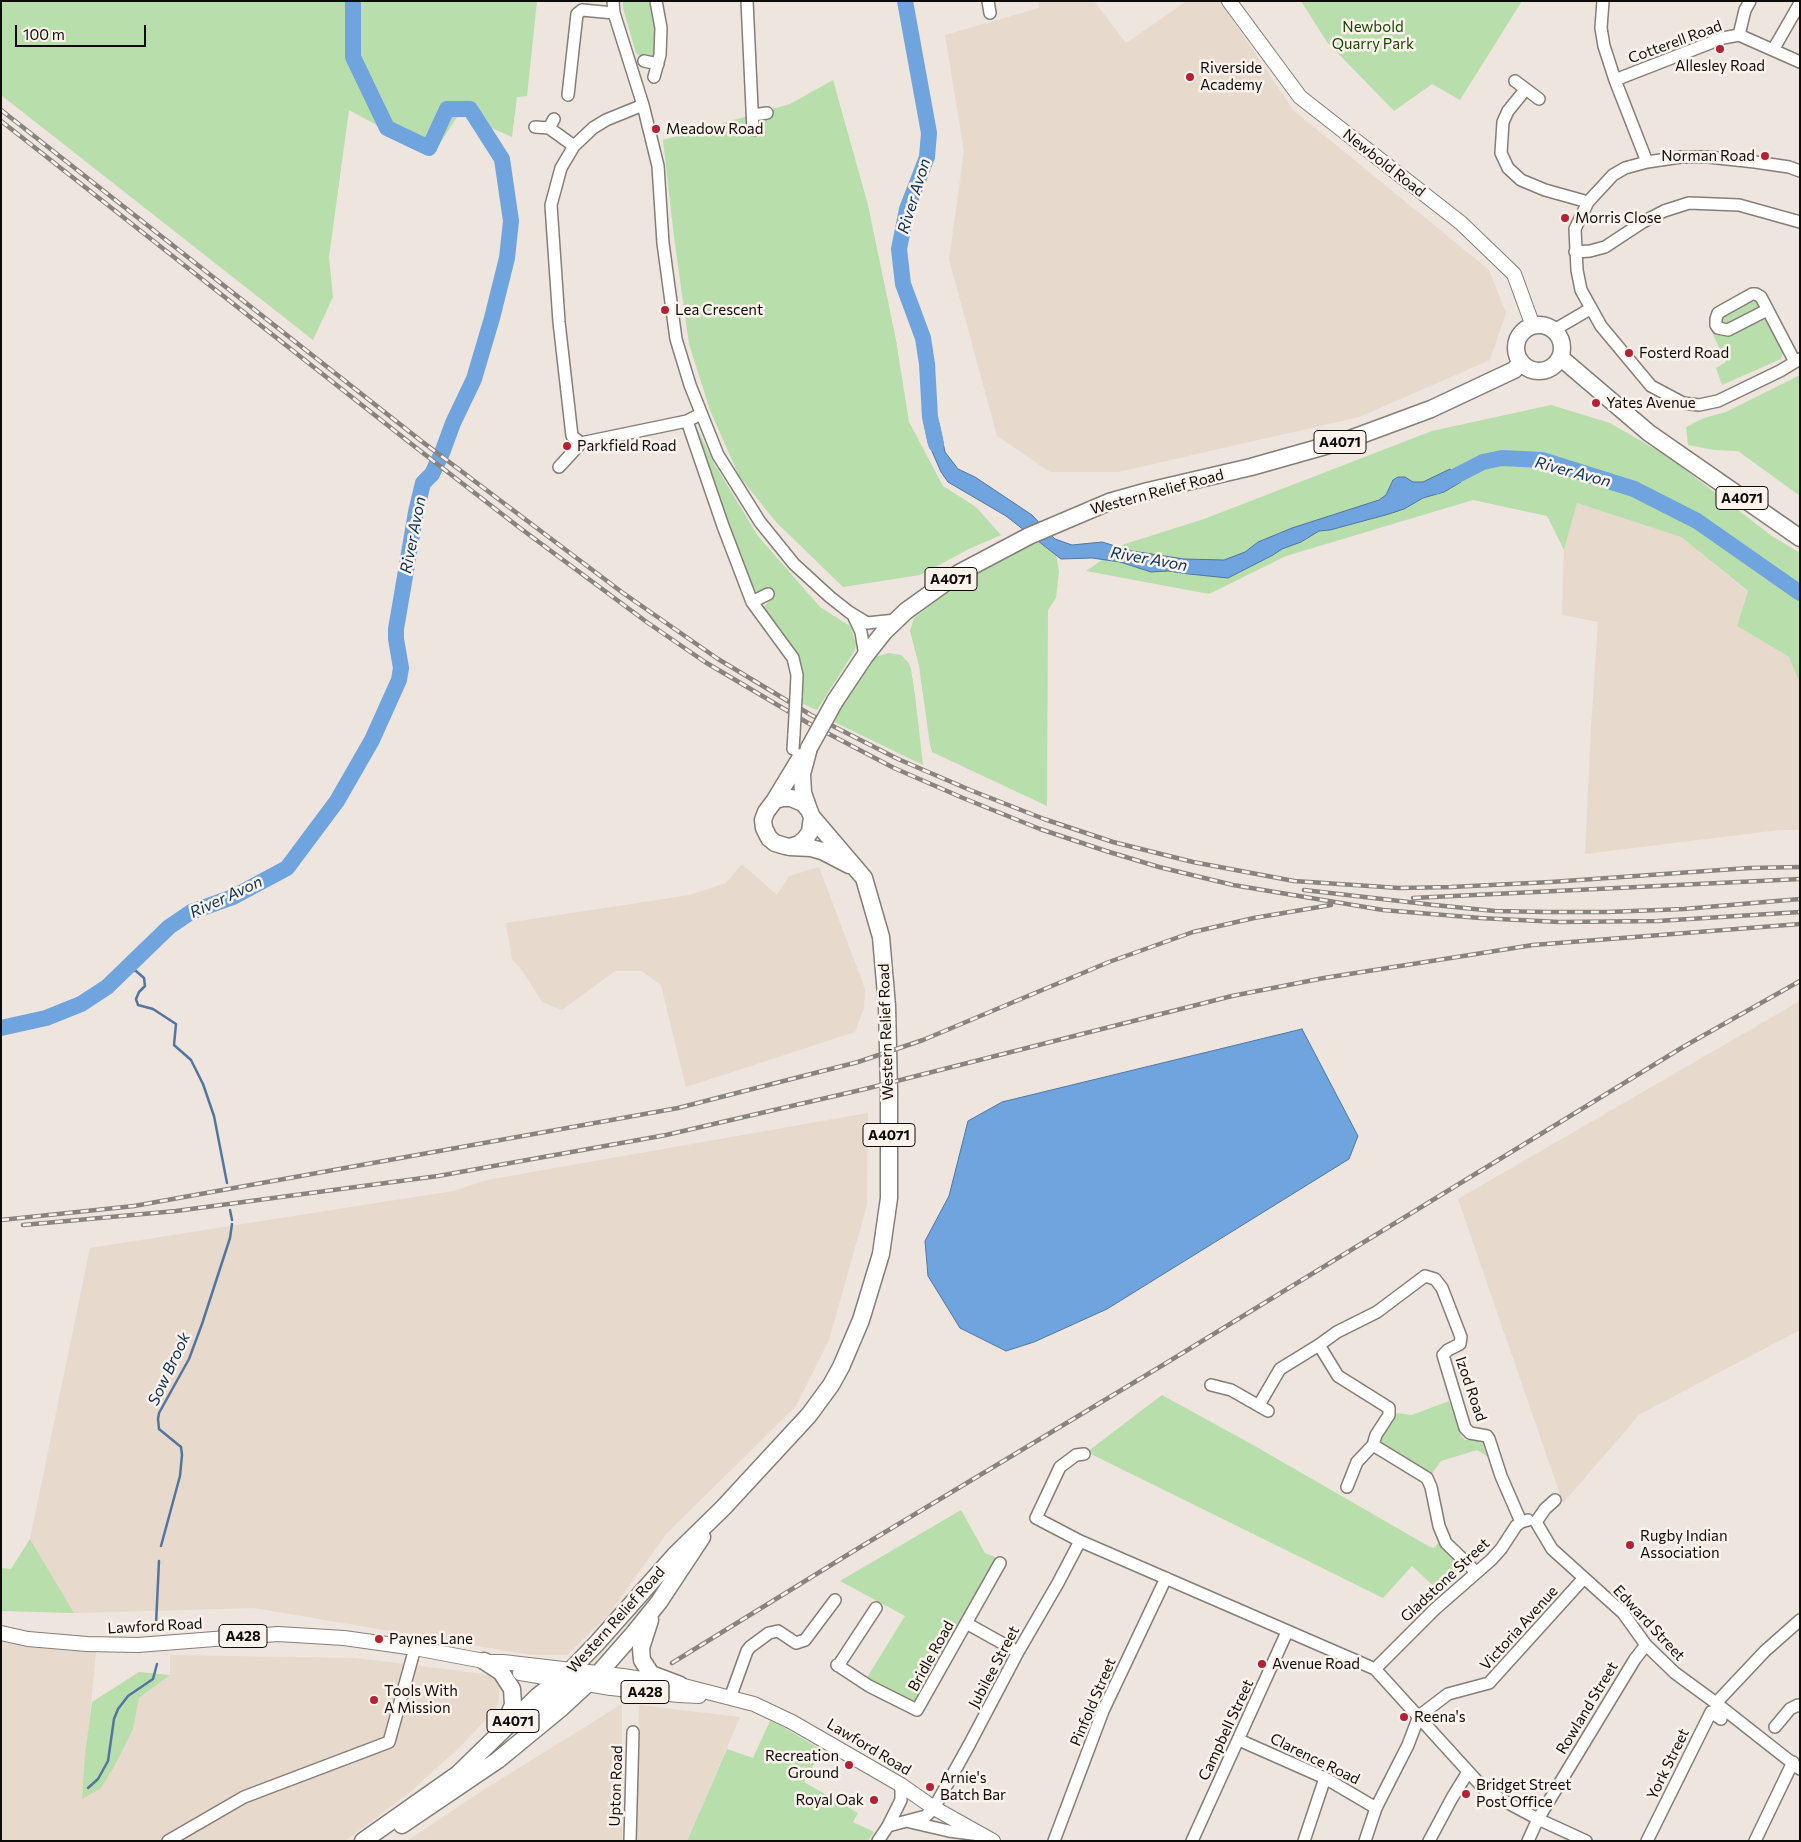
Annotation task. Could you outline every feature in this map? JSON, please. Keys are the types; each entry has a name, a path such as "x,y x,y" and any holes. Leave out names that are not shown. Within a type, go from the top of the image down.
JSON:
{"highway":[{"path":"1540,325 1554,330 1562,343 1563,351 1561,358 1556,365 1542,372 1535,371 1522,363 1518,357 1517,342 1526,329 1533,326 1540,325"},
{"name":"A4071","path":"1561,358 1649,433 1800,538"},
{"name":"Western Relief Road","path":"776,800 803,751 835,701 865,656 884,632 906,611 959,573 998,551 1080,513 1109,502 1148,490 1251,467 1350,439 1431,409 1514,370 1522,363"},
{"name":"Western Relief Road","path":"377,1841 446,1797 498,1760 560,1709 598,1643 674,1555 724,1507 809,1414 841,1368 861,1320 882,1254 889,1198 887,1006 881,938 864,878 810,813 802,784 803,751"},
{"name":"A4071","path":"810,813 803,803 791,798 776,800 766,812 763,820 764,828 772,842 790,847 811,848 822,851 859,871"},
{"path":"790,847 806,840 810,832 810,813"},
{"name":"Western Relief Road","path":"363,1841 458,1774 538,1696 577,1677 634,1633 655,1607 724,1507"},
{"path":"577,1677 594,1661 696,1546"},
{"path":"655,1607 641,1648 642,1660 650,1674 680,1685"},
{"path":"458,1774 475,1749 507,1719 513,1705 512,1689 509,1683 501,1672 486,1662"}],"main road":[{"name":"Newbold Road","path":"1229,1 1300,97 1461,223 1514,274 1533,326"},
{"name":"Lawford Road","path":"1,1633 28,1639 87,1644 138,1645 278,1634 344,1638 414,1648 486,1662 505,1670 577,1677 652,1680 680,1685 754,1704 792,1722 901,1785 934,1808 990,1838"},
{"name":"Lawford Road","path":"577,1677 679,1695 726,1697"}],"street":[{"path":"654,77 660,55 661,28 656,1"},
{"path":"747,1 753,130"},
{"path":"988,1 990,13"},
{"path":"1603,1 1601,28 1604,46 1615,80 1647,162"},
{"path":"1739,35 1745,10 1750,1"},
{"path":"1773,50 1800,3"},
{"path":"568,95 576,14 582,10 614,7 643,105 658,166 663,244 676,339 701,414 718,455 760,522 794,564 830,597 867,623 897,620"},
{"name":"Cotterell Road","path":"1615,80 1723,38 1739,35 1800,62"},
{"path":"644,61 658,64"},
{"path":"1515,81 1539,99"},
{"path":"1525,90 1508,111 1503,122 1501,153 1508,168 1522,180 1546,190 1588,202"},
{"path":"580,442 572,436 559,322 551,205 561,168 574,146 593,128 606,120 643,105"},
{"path":"753,115 767,113"},
{"path":"535,127 552,123 574,146"},
{"path":"1767,310 1797,360 1780,372 1718,401 1700,405 1683,403 1651,386 1601,326 1590,309 1580,290 1575,252 1575,229 1588,202 1613,175 1625,168 1647,162 1681,157 1708,157 1789,167 1800,171"},
{"path":"1575,252 1605,247 1643,222 1689,203 1739,205 1800,222"},
{"path":"1554,330 1590,309"},
{"path":"559,466 580,442 687,421 701,414"},
{"path":"687,421 723,526 752,602 793,658 797,675 794,734 803,751"},
{"path":"752,602 768,594"},
{"path":"852,614 861,632 865,656"},
{"name":"Izod Road","path":"1319,1345 1337,1332 1378,1312 1427,1276 1435,1279 1442,1288 1460,1337 1460,1344 1443,1355 1466,1428 1470,1433 1487,1436 1489,1439 1501,1476 1521,1522"},
{"path":"1211,1386 1231,1390 1263,1408 1280,1369 1319,1345 1338,1376 1389,1408 1389,1415 1376,1435 1373,1445 1357,1462 1357,1476 1347,1487"},
{"path":"1373,1445 1427,1478 1432,1487 1439,1526 1446,1542 1476,1572"},
{"path":"1084,1454 1076,1455 1060,1467 1036,1518 1080,1541 1374,1669 1419,1716 1486,1792 1586,1841"},
{"path":"1521,1522 1528,1520 1536,1522 1545,1509 1555,1500"},
{"name":"Gladstone Street","path":"1374,1669 1436,1609 1491,1560 1521,1522"},
{"name":"Edward Street","path":"1536,1522 1552,1549 1623,1613 1646,1645 1674,1672 1796,1765"},
{"name":"Jubilee Street","path":"934,1808 1080,1541"},
{"name":"Bridle Road","path":"876,1608 837,1666 869,1686 917,1710 1000,1563"},
{"name":"Pinfold Street","path":"1054,1841 1103,1712 1166,1578"},
{"name":"Victoria Avenue","path":"1419,1716 1448,1694 1489,1683 1584,1578"},
{"path":"726,1697 750,1647 769,1633 778,1631 796,1643 805,1640 835,1600"},
{"path":"1716,1703 1765,1651 1800,1620"},
{"path":"966,1623 1018,1652"},
{"name":"Campbell Street","path":"1192,1841 1287,1632"},
{"name":"Rowland Street","path":"1528,1841 1538,1819 1635,1658 1646,1645"},
{"path":"168,1841 244,1797 389,1742 414,1648"},
{"path":"1775,1726 1790,1709 1798,1705 1800,1706"},
{"name":"York Street","path":"1647,1841 1711,1712 1721,1719"},
{"path":"1365,1841 1376,1808 1408,1745 1419,1716"},
{"name":"Upton Road","path":"630,1841 633,1732"},
{"name":"Clarence Road","path":"1239,1740 1325,1778 1376,1808"},
{"path":"1755,1841 1796,1765"},
{"path":"1430,1840 1468,1772"},
{"path":"1304,1841 1325,1778"},
{"path":"878,1841 901,1800 901,1785"},
{"path":"888,1826 926,1816 934,1808"},
{"path":"908,1822 990,1838"}],"shaded area":[{"path":"1038,1 1094,1 1126,43 1187,1 1220,1 1293,110 1489,270 1506,313 1490,360 1359,417 1118,472 1050,472 997,436 949,259 964,151 945,35 1039,8"},
{"path":"1577,503 1681,537 1748,592 1737,626 1789,657 1800,684 1800,830 1779,830 1585,854 1598,622 1562,615 1564,550"},
{"path":"742,864 777,895 789,876 819,867 865,989 864,1008 855,1032 686,1087 661,985 642,971 615,971 562,1010 542,1002 522,970 512,959 506,923 690,895 726,883"},
{"path":"1800,1001 1800,1330 1640,1414 1563,1503 1458,1199"},
{"path":"868,1113 867,1205 829,1340 796,1406 667,1533 608,1615 567,1655 531,1655 254,1608 74,1613 30,1539 90,1248 453,1191 487,1180"},
{"path":"1,1634 96,1652 82,1798 133,1729 139,1698 170,1675 170,1655 356,1658 492,1675 500,1686 498,1703 495,1710 460,1747 409,1793 345,1841 1,1841"},
{"path":"622,1704 622,1841 407,1841 485,1789"},
{"path":"639,1705 740,1717 687,1841 637,1841"}],"green space":[{"path":"1,1 537,1 527,96 517,97 512,137 459,114 439,145 404,140 349,110 329,257 333,297 313,340 1,95"},
{"path":"623,1 651,1 657,38 653,57 642,57 636,53 623,8"},
{"name":"Newbold Quarry Park","path":"1301,1 1522,1 1460,100 1432,84 1394,111 1327,42"},
{"path":"833,80 868,205 896,340 909,422 943,486 976,507 1001,535 969,549 920,575 843,587 776,522 739,476 710,410 689,344 663,140 790,104"},
{"path":"1753,300 1757,301 1760,305 1759,309 1726,326 1721,325 1721,316"},
{"path":"1761,317 1767,320 1783,353 1781,359 1722,385 1716,368 1726,362 1712,332 1730,333"},
{"path":"1800,375 1800,496 1738,451 1714,450 1688,445 1686,427 1704,418 1726,412"},
{"path":"1551,405 1610,423 1667,456 1772,536 1800,553 1800,684 1789,657 1737,626 1748,591 1681,537 1577,503 1564,550 1547,516 1473,500 1286,556 1209,594 1086,571 1125,544 1204,519 1432,431"},
{"path":"696,426 715,465 758,536 820,607 850,626 856,643 855,650 817,710 801,703 801,672 792,648 763,608 771,599 767,591 759,593 753,590 693,427"},
{"path":"1038,542 1056,554 1059,571 1056,598 1048,610 1047,806 932,752 919,666 910,631 914,618 940,598 1025,544"},
{"path":"889,653 901,655 908,662 911,669 923,765 832,721 871,658"},
{"path":"1162,1395 1430,1547 1434,1548 1438,1543 1461,1567 1461,1574 1439,1591 1412,1566 1383,1598 1087,1452"},
{"path":"1449,1401 1461,1436 1465,1440 1482,1442 1487,1456 1477,1450 1441,1461 1431,1475 1383,1445 1382,1435 1397,1413 1412,1415"},
{"path":"961,1510 985,1553 997,1558 917,1702 866,1679 905,1616 840,1581"},
{"path":"30,1539 74,1613 1,1611 1,1568 11,1569"},
{"path":"139,1672 170,1675 139,1698 133,1729 115,1765 101,1788 82,1799 85,1755 92,1702"},
{"path":"770,1721 822,1750 804,1782 858,1813 853,1822 874,1832 868,1841 687,1841 727,1749 753,1758"}],"water":[{"path":"924,423 939,423 945,452 958,469 975,477 1032,515 1055,539 1072,545 1102,542 1132,551 1184,559 1224,560 1245,552 1258,542 1292,528 1379,500 1386,495 1393,480 1398,477 1405,477 1413,482 1423,482 1450,469 1461,482 1444,492 1423,498 1404,509 1330,530 1319,531 1301,542 1282,549 1228,578 1168,571 1151,572 1120,562 1092,558 1061,559 1006,516 948,482 941,472 928,442"},
{"path":"1302,1029 1358,1136 1349,1159 1107,1309 1034,1342 1006,1351 960,1328 928,1276 925,1241 949,1196 968,1121 1002,1102"}],"waterway":[{"name":"River Avon","path":"1,1028 46,1018 81,1004 107,987 169,927 191,912 233,897 287,868 337,801 372,740 399,680 401,668 396,629 416,512 423,483 432,474 474,379 507,258 511,221 502,159 470,109 447,109 429,148 387,128 353,57 353,1"},
{"name":"River Avon","path":"905,1 929,133 927,157 907,209 899,249 903,284 923,338 927,364 930,417 936,444"},
{"name":"River Avon","path":"1436,486 1483,462 1502,458 1542,460 1634,489 1697,521 1800,593"},
{"name":"Sow Brook","path":"124,970 136,971 144,978 145,986 139,992 136,999 138,1005 153,1009 176,1024 174,1045 191,1060 203,1084 214,1116 227,1183"},
{"path":"230,1210 232,1220"},
{"name":"Sow Brook","path":"161,1546 180,1476 182,1455 181,1447 159,1429 159,1413 189,1359 230,1238 232,1224"},
{"name":"Sow Brook","path":"156,1624 159,1561"},
{"name":"Sow Brook","path":"88,1788 98,1779 108,1761 114,1719 118,1709 128,1696 153,1679 157,1664"}],"railway":[{"path":"1,110 420,440 623,593 718,659 811,715 898,759 970,790 1044,819 1113,842 1193,862 1294,881 1399,888 1451,887 1749,868 1800,867"},
{"path":"1,121 414,446 648,623 705,662 808,723 894,768 1040,829 1159,867 1233,885 1383,910 1559,922 1658,921 1800,912"},
{"path":"1413,898 1800,879"},
{"path":"1304,890 1495,911 1546,912 1684,909 1800,899"},
{"path":"1,1220 134,1206 678,1108 858,1062 923,1040 1109,962 1193,932 1254,918 1331,905"},
{"path":"23,1225 176,1211 438,1176 666,1135 865,1089 1232,996 1324,978 1533,945 1800,924"},
{"path":"672,1663 1683,1047 1800,981"}],"place":[{"name":"Allesley Road","path":"1720,49"},
{"name":"Riverside Academy","path":"1190,77"},
{"name":"Meadow Road","path":"656,129"},
{"name":"Norman Road","path":"1765,156"},
{"name":"Morris Close","path":"1565,218"},
{"name":"Lea Crescent","path":"665,310"},
{"name":"Fosterd Road","path":"1629,353"},
{"name":"Yates Avenue","path":"1596,403"},
{"name":"Parkfield Road","path":"567,446"},
{"name":"Rugby Indian Association","path":"1630,1545"},
{"name":"Paynes Lane","path":"379,1639"},
{"name":"Avenue Road","path":"1262,1664"},
{"name":"Tools With A Mission","path":"374,1700"},
{"name":"Reena's","path":"1404,1717"},
{"name":"Recreation Ground","path":"849,1765"},
{"name":"Arnie's Batch Bar","path":"930,1787"},
{"name":"Bridget Street Post Office","path":"1466,1794"},
{"name":"Royal Oak","path":"874,1800"}]}
